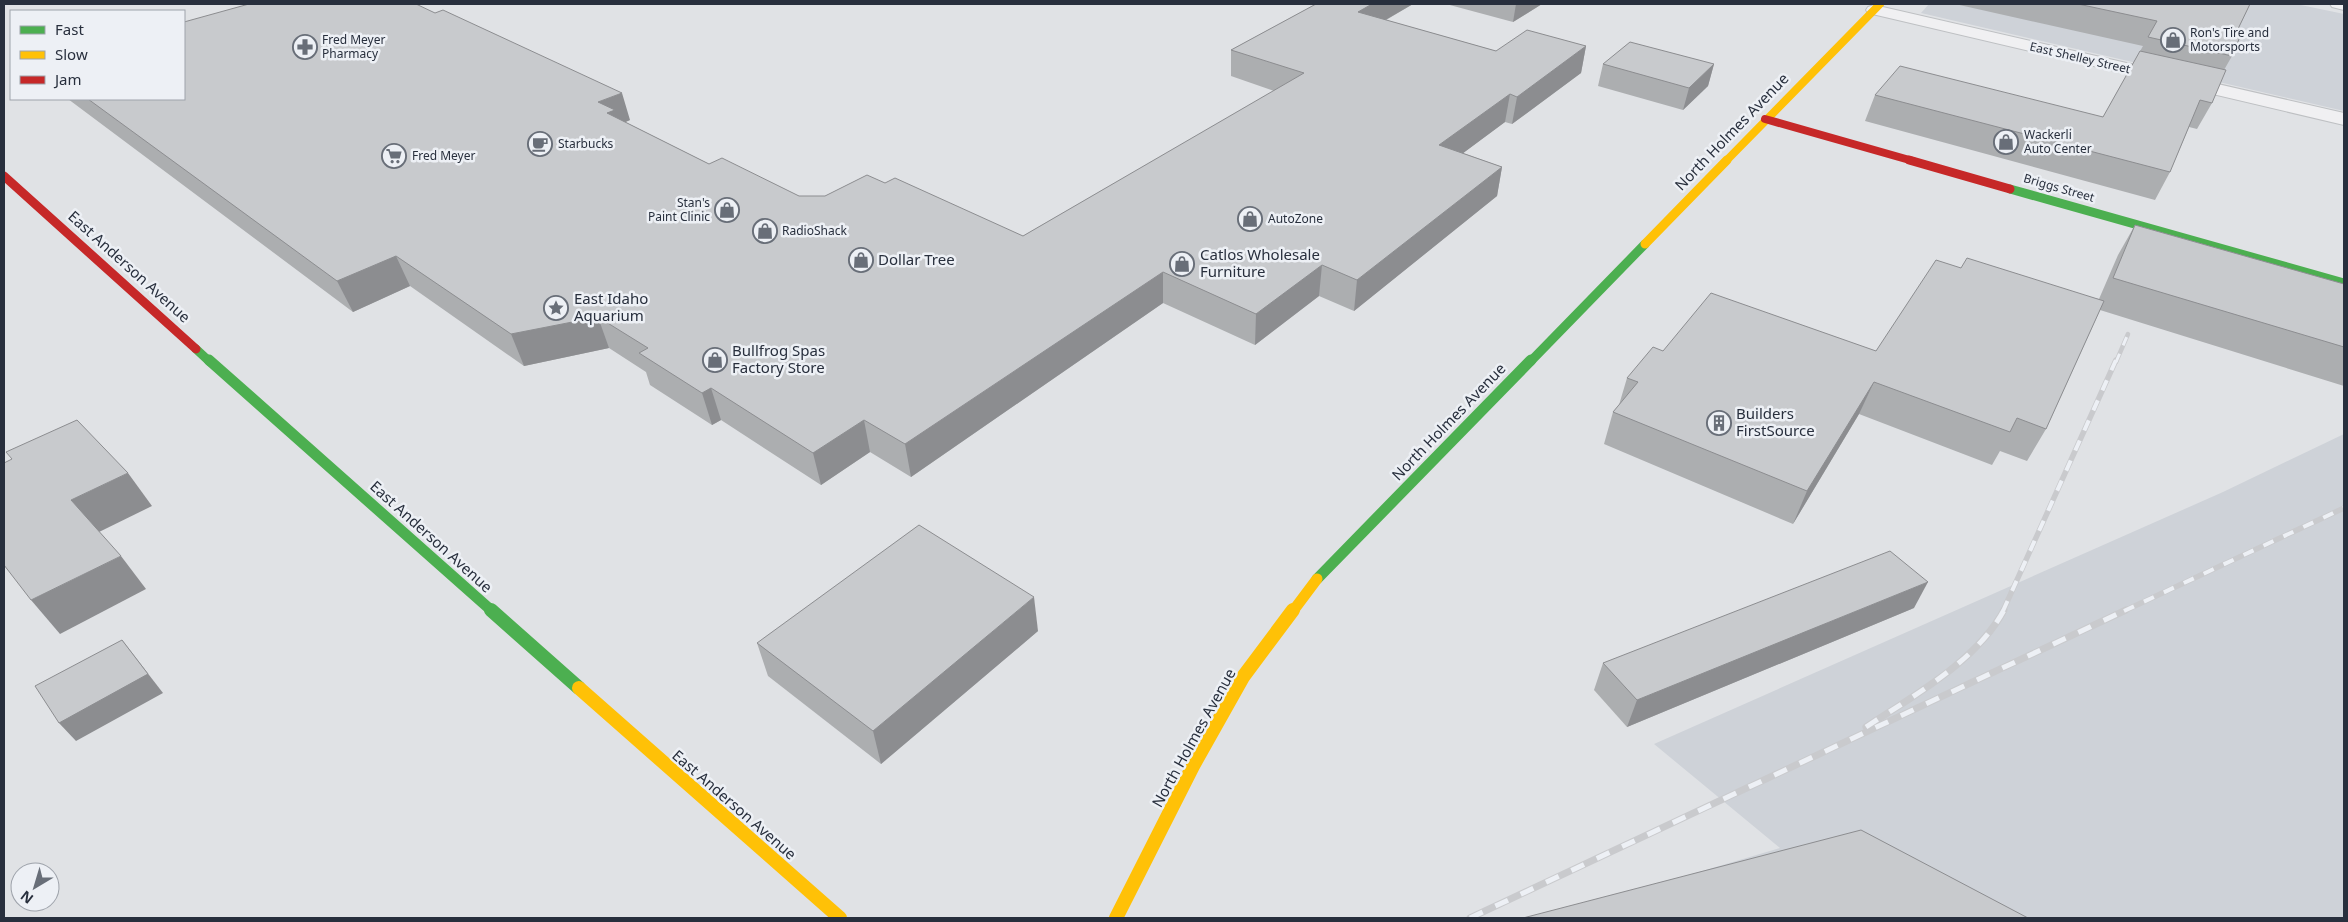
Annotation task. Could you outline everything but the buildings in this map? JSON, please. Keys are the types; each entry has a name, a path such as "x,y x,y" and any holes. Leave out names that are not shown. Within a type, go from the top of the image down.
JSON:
{"main road":[{"name":"North Holmes Avenue","path":"1116,918 1193,766 1243,677 1314,582 1765,119 1877,7"},
{"name":"Briggs Street","path":"1765,119 2344,283"},
{"name":"East Anderson Avenue","path":"4,176 284,428 840,918"}],"street":[{"path":"2338,4 2344,5"},
{"name":"East Shelley Street","path":"1877,7 2344,120"}],"shaded area":[{"path":"1929,4 2296,4 2344,14 2344,111 1921,13"},
{"path":"2344,434 2344,918 1544,918 1780,848 1654,744 2223,492"}],"railway":[{"path":"2116,362 2128,334"},
{"path":"2003,611 2116,360"},
{"path":"2124,611 2344,508"},
{"path":"1866,727 1923,690 1961,661 1978,645 2004,610"},
{"path":"1470,918 2126,610"}],"traffic: fast":[{"path":"2010,189 2344,283"},
{"path":"1317,579 1645,244"},
{"path":"196,349 579,688"}],"traffic: slow":[{"path":"1645,244 1880,4"},
{"path":"1116,918 1193,766 1243,677 1317,579"},
{"path":"579,688 840,918"}],"traffic: jam":[{"path":"1765,119 2010,189"},
{"path":"4,176 196,349"}],"place":[{"name":"Ron's Tire and Motorsports","path":"2173,40"},
{"name":"Fred Meyer Pharmacy","path":"305,47"},
{"name":"Wackerli Auto Center","path":"2006,142"},
{"name":"Starbucks","path":"540,144"},
{"name":"Fred Meyer","path":"394,156"},
{"name":"Stan's Paint Clinic","path":"727,210"},
{"name":"AutoZone","path":"1250,219"},
{"name":"RadioShack","path":"765,231"},
{"name":"Dollar Tree","path":"861,260"},
{"name":"Catlos Wholesale Furniture","path":"1182,264"},
{"name":"East Idaho Aquarium","path":"556,308"},
{"name":"Bullfrog Spas Factory Store","path":"715,360"},
{"name":"Builders FirstSource","path":"1719,423"}]}
